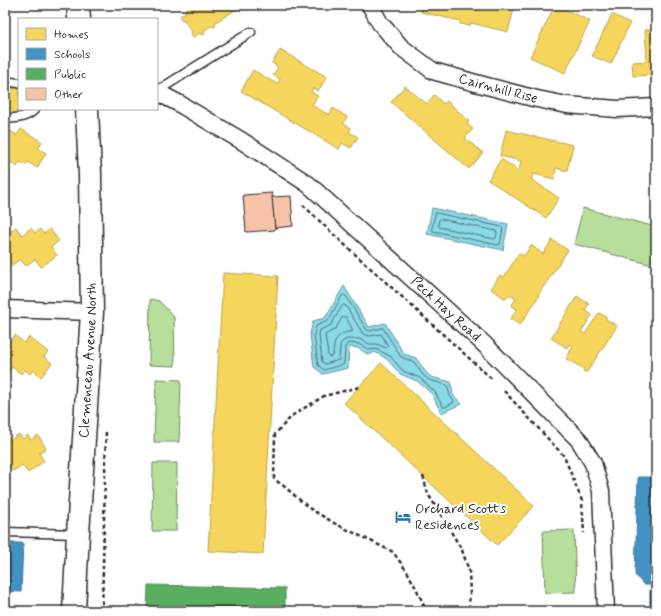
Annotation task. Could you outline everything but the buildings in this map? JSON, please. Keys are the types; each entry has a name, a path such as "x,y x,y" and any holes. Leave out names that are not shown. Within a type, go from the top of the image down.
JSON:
{"main road":[{"path":"78,5 79,18"},
{"name":"Clemenceau Avenue North","path":"74,611 92,312 90,174 87,110"}],"street":[{"name":"Cairnhill Rise","path":"370,5 380,23 401,48 433,71 537,99 567,105 617,109 656,106"},
{"name":"Peck Hay Road","path":"158,93 242,141 308,184 484,344 579,440 593,463 601,491 606,611"},
{"path":"5,309 92,312"}],"lane":[{"path":"158,91 251,32"},
{"path":"5,82 18,83"},
{"path":"5,119 23,118 31,114 34,110"},
{"path":"5,532 78,534"}],"path":[{"path":"645,5 656,7"},
{"path":"301,203 497,383"},
{"path":"359,387 324,396 293,415 275,434 274,479 285,486 308,508 334,523 393,552 408,573 426,611"},
{"path":"502,389 564,456 582,501 585,540"},
{"path":"423,476 428,494 462,550 469,571 469,611"}],"green space":[{"path":"583,208 656,227 656,266 574,244"},
{"path":"150,299 159,301 174,317 175,366 149,365"},
{"path":"156,379 181,380 179,442 154,442"},
{"path":"153,463 177,463 176,531 152,531"},
{"path":"574,530 576,592 545,593 543,531"}],"water":[{"path":"432,208 508,224 503,250 427,234"},
{"path":"344,286 369,327 385,323 404,354 416,358 431,377 451,382 453,395 462,404 441,413 432,394 417,381 400,374 387,359 375,352 369,355 358,348 349,347 348,368 323,374 314,367 310,334 313,321 325,318"}],"place":[{"name":"Orchard Scotts Residences","path":"403,517"}]}
